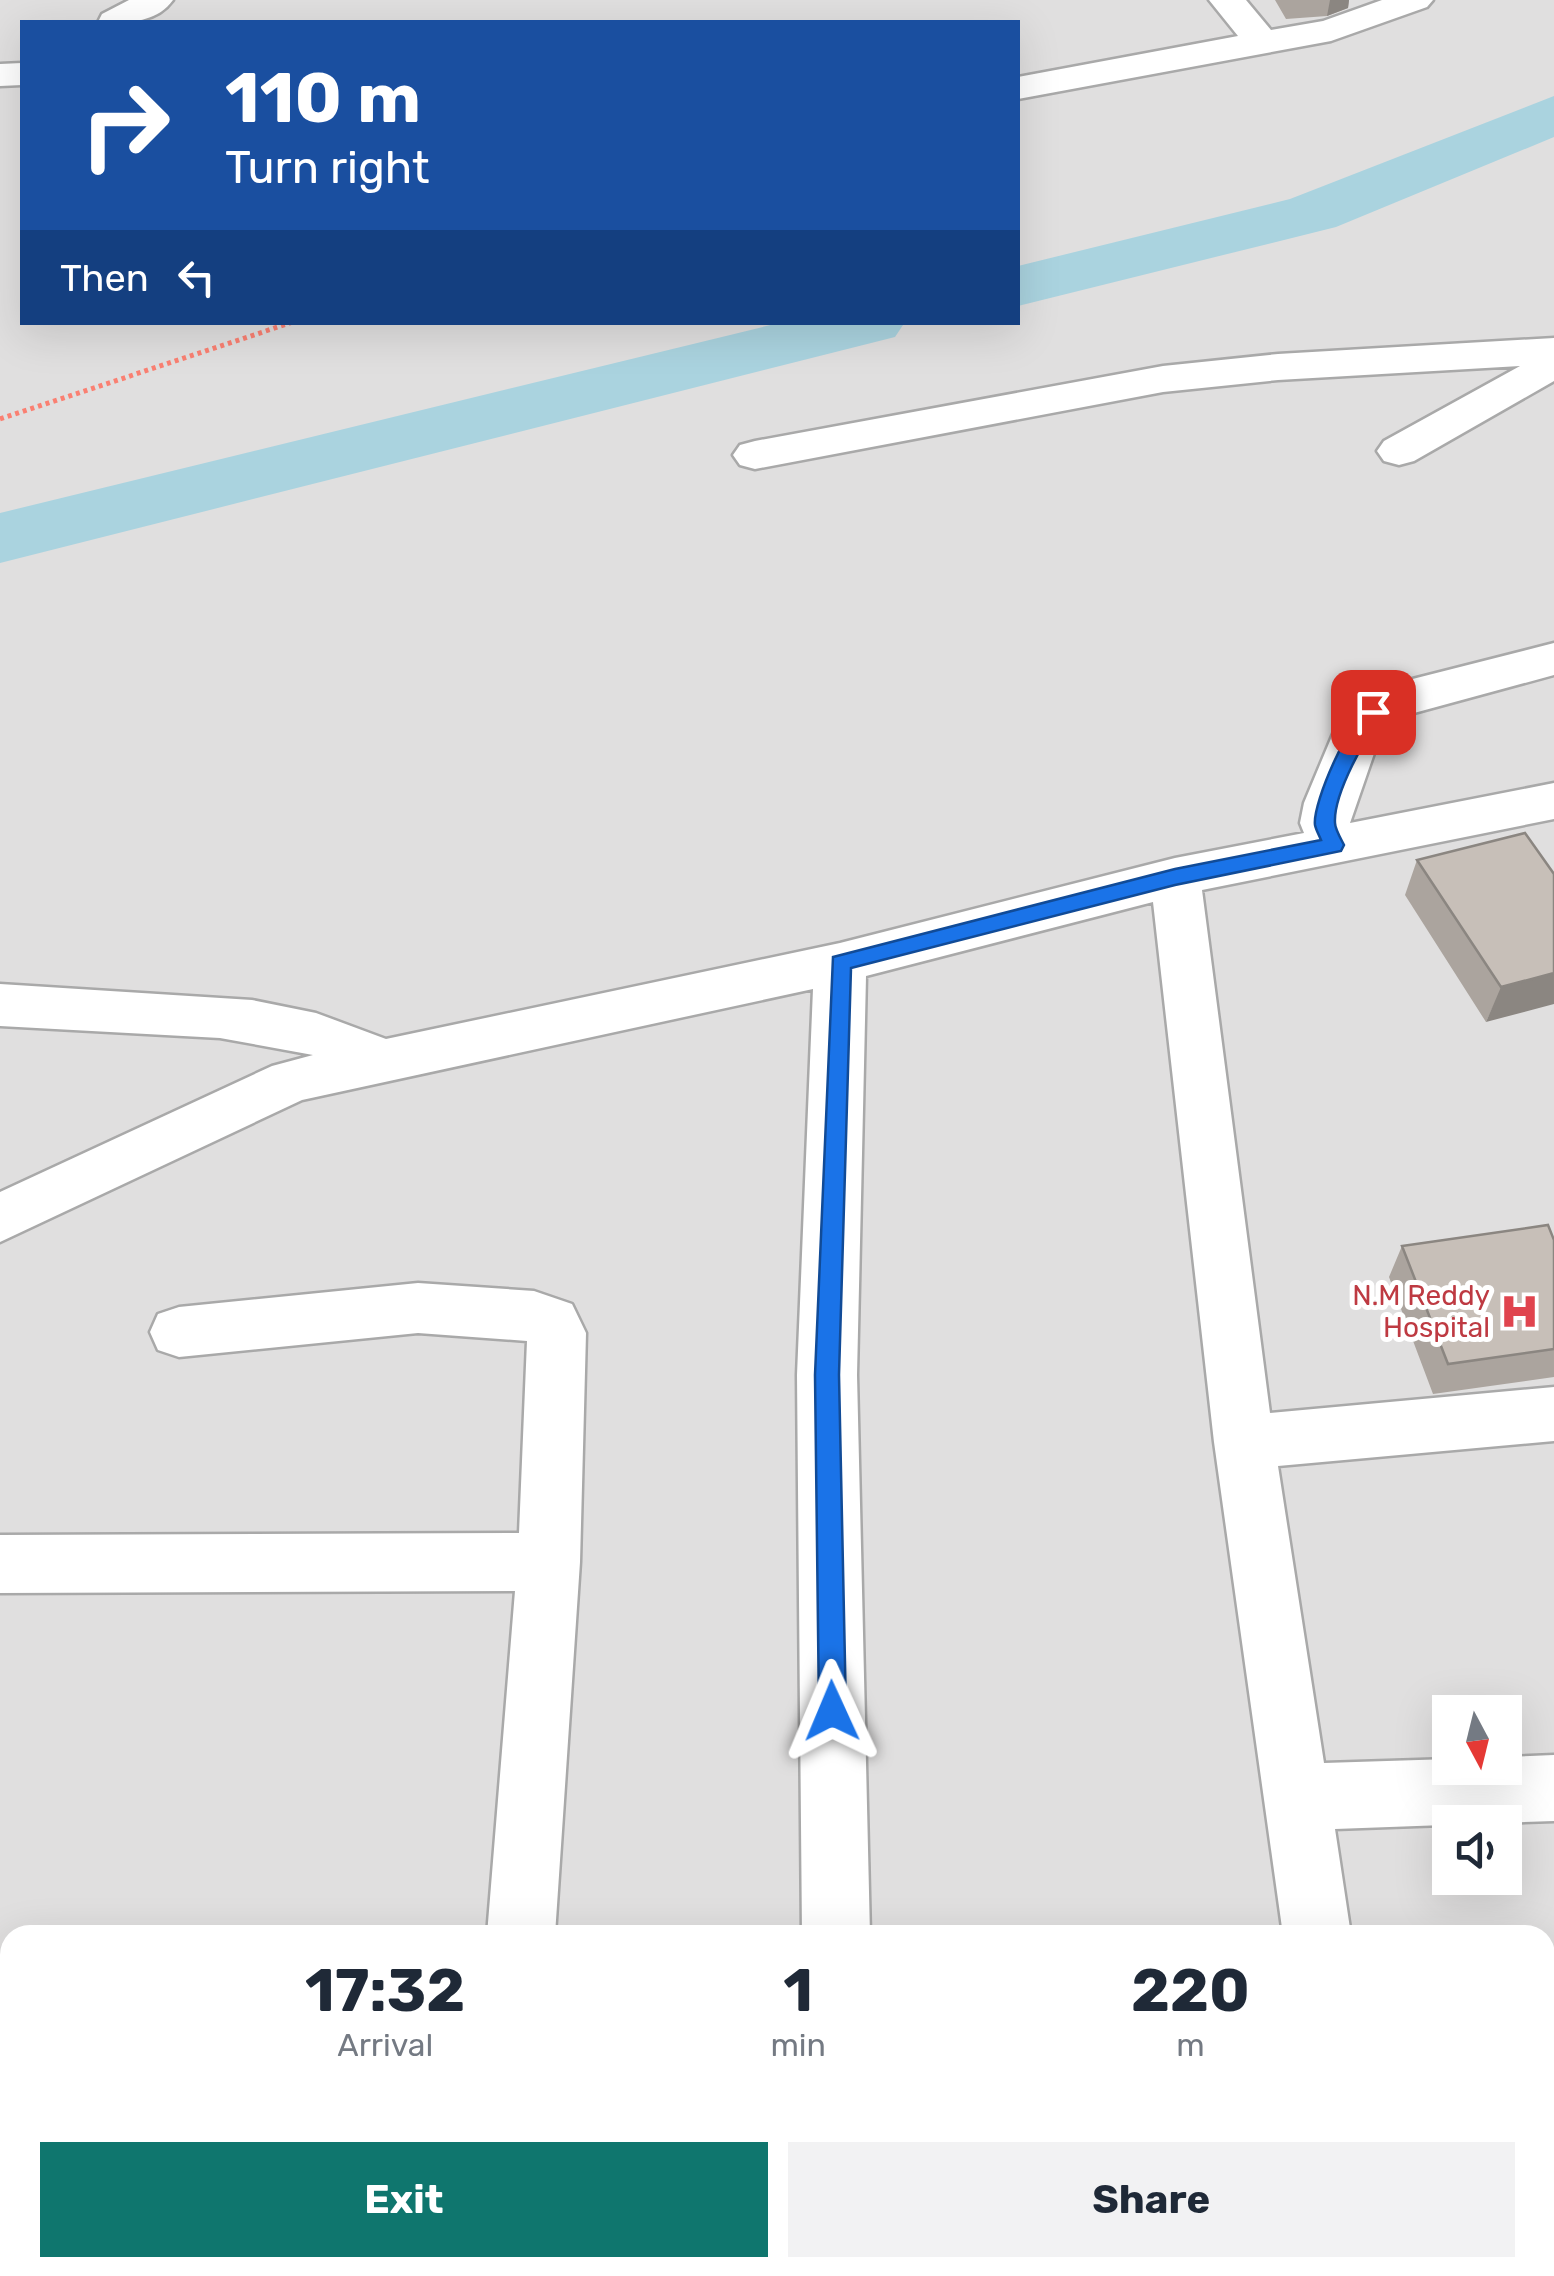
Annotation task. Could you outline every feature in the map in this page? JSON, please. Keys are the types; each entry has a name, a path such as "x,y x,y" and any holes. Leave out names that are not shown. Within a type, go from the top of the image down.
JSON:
{"street":[{"path":"119,20 154,0"},
{"path":"1227,0 1263,42"},
{"path":"1020,88 1331,30 1415,0"},
{"path":"755,455 1162,379 1278,367 1554,350"},
{"path":"1399,450 1554,364"},
{"path":"1333,845 1324,824 1329,802 1359,729 1373,712 1389,702 1470,684 1554,659"},
{"path":"0,1218 290,1082 840,962 1175,877 1554,801"},
{"path":"1175,877 1244,1442 1315,1925"},
{"path":"836,1925 827,1375 840,962"},
{"path":"0,1005 214,1015 286,1026 343,1041 382,1062"},
{"path":"179,1332 418,1308 534,1316 550,1322 557,1334 548,1562 522,1925"},
{"path":"1244,1442 1554,1414"},
{"path":"0,1564 548,1562"},
{"path":"1296,1797 1554,1788"}],"path":[{"path":"0,418 284,325"}],"shaded area":[{"path":"0,0 1554,0 1554,1925 0,1925"}],"building":[{"path":"1525,833 1554,874 1554,973 1501,987 1417,860"},
{"path":"1548,1225 1554,1240 1554,1349 1448,1364 1402,1246"}],"waterway":[{"path":"1020,286 1313,213 1554,115"},
{"path":"0,538 859,325"}],"place":[{"name":"N.M Reddy Hospital","path":"1520,1311"}],"route":[{"path":"832,1711 827,1375 840,962 1175,877 1333,845 1324,824 1329,802 1359,729 1373,712"}]}
